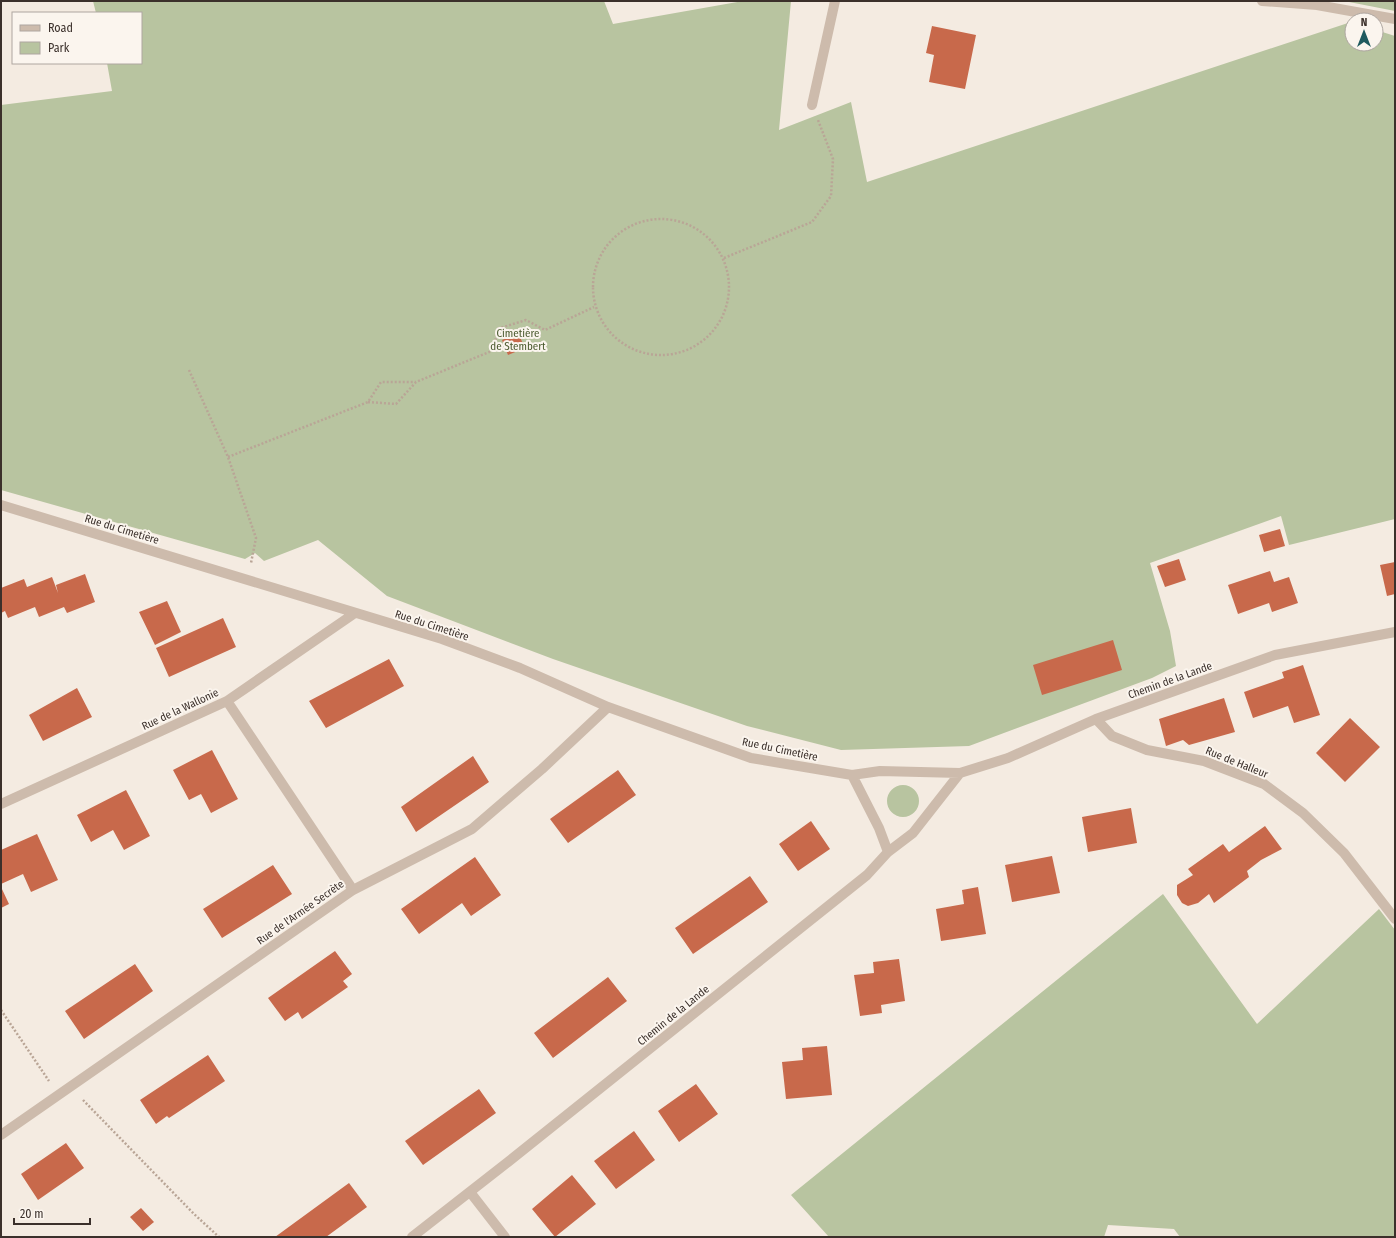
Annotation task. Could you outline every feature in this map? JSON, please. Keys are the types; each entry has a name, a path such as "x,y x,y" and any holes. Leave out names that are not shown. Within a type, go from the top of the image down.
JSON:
{"street":[{"path":"812,105 835,1"},
{"path":"1262,1 1317,5 1395,19"},
{"name":"Rue du Cimetière","path":"1,505 248,579 449,642 520,668 608,707 751,758 852,775 880,771 960,773"},
{"name":"Rue de la Wallonie","path":"1,804 227,701 355,613"},
{"name":"Chemin de la Lande","path":"412,1237 867,875 888,852 913,833 960,773 1008,758 1096,719 1275,655 1395,632"},
{"path":"227,701 353,890"},
{"name":"Rue de l'Armée Secrète","path":"1,1135 353,890 472,829 542,769 608,707"},
{"name":"Rue de Halleur","path":"1096,719 1112,736 1147,750 1204,761 1264,784 1303,813 1344,853 1395,919"},
{"path":"852,775 879,828 888,852"},
{"path":"470,1192 505,1237"}],"path":[{"path":"724,258 812,222 831,196 833,159 812,105"},
{"path":"656,217 696,227 724,258 729,302 705,340 664,357 620,344 594,308 594,266 617,232 656,217"},
{"path":"368,402 381,382 416,382 494,350 497,329 526,320 545,330 594,308"},
{"path":"189,370 228,457 256,538 248,579"},
{"path":"228,457 368,402 396,404 416,382"},
{"path":"1,1010 58,1095"},
{"path":"72,1086 92,1109 194,1214 220,1237"}],"green space":[{"name":"Cimetière de Stembert","path":"93,1 604,1 613,24 743,1 791,1 779,130 851,102 867,182 1344,24 1344,52 1384,52 1384,33 1395,36 1395,519 1289,545 1281,516 1150,563 1170,631 1176,666 1152,678 969,746 841,750 747,726 553,659 387,596 318,540 264,561 255,553 245,559 1,490 1,105 112,91 107,64 142,64 142,12 96,12"},
{"path":"1344,1 1395,1 1395,11"},
{"path":"900,785 906,785 916,792 919,801 918,807 912,814 906,817 900,817 890,810 887,804 887,798 894,788"},
{"path":"1163,894 1257,1024 1379,909 1395,930 1395,1237 1180,1237 1174,1229 1108,1225 1104,1237 829,1237 791,1195"}],"building":[{"path":"932,26 976,35 965,89 929,82 934,55 926,53"},
{"path":"518,333 525,348 508,355 502,340"},
{"path":"1280,529 1285,546 1264,552 1259,535"},
{"path":"1179,559 1186,580 1165,587 1157,566"},
{"path":"1395,562 1395,594 1387,596 1380,565"},
{"path":"1270,571 1274,582 1289,577 1298,603 1272,612 1269,603 1238,614 1228,585"},
{"path":"85,574 95,602 67,613 64,607 39,617 35,607 8,618 5,611 1,613 1,588 24,579 27,587 52,577 58,593 56,585"},
{"path":"167,601 181,632 155,645 139,612"},
{"path":"223,618 236,647 169,677 156,648"},
{"path":"1113,640 1122,670 1042,695 1033,665"},
{"path":"389,659 404,686 326,728 309,701"},
{"path":"1303,665 1320,715 1294,723 1288,706 1253,718 1244,692 1284,678 1282,672"},
{"path":"77,688 92,717 43,741 29,715"},
{"path":"1224,698 1235,732 1189,745 1183,740 1166,746 1159,719"},
{"path":"1350,718 1380,747 1345,782 1316,753"},
{"path":"212,750 238,799 211,813 201,794 189,800 173,770"},
{"path":"473,756 489,782 416,832 401,807"},
{"path":"618,770 636,795 568,843 550,819"},
{"path":"126,790 150,836 124,850 113,830 91,842 77,815"},
{"path":"1131,808 1137,843 1088,852 1082,817"},
{"path":"811,821 830,849 798,871 779,844"},
{"path":"1265,826 1282,849 1261,860 1247,871 1249,877 1214,903 1209,894 1198,903 1188,906 1182,903 1177,895 1177,885 1193,875 1188,869 1223,844 1229,852"},
{"path":"37,834 58,880 31,892 23,874 1,884 1,850"},
{"path":"1052,856 1060,893 1012,902 1005,865"},
{"path":"475,857 501,895 471,916 462,903 419,934 401,909"},
{"path":"273,865 292,894 222,938 203,909"},
{"path":"750,876 768,902 693,954 675,928"},
{"path":"1,887 9,904 1,908"},
{"path":"978,887 986,934 941,941 936,909 964,904 962,890"},
{"path":"335,951 352,974 343,981 348,987 302,1019 298,1012 285,1021 268,998"},
{"path":"899,959 905,1001 881,1005 882,1013 860,1016 854,975 874,973 873,962"},
{"path":"135,964 153,991 84,1039 65,1011"},
{"path":"608,977 627,1001 553,1058 534,1033"},
{"path":"827,1046 832,1095 786,1099 782,1062 803,1060 802,1048"},
{"path":"208,1055 225,1081 169,1118 167,1116 156,1124 140,1100"},
{"path":"696,1084 718,1114 679,1142 658,1111"},
{"path":"479,1089 496,1113 423,1165 405,1141"},
{"path":"634,1131 655,1160 616,1189 594,1161"},
{"path":"66,1143 84,1168 38,1200 21,1174"},
{"path":"572,1175 596,1204 555,1237 532,1209"},
{"path":"349,1183 367,1207 326,1237 275,1237"},
{"path":"141,1208 154,1222 143,1231 130,1217"}]}
